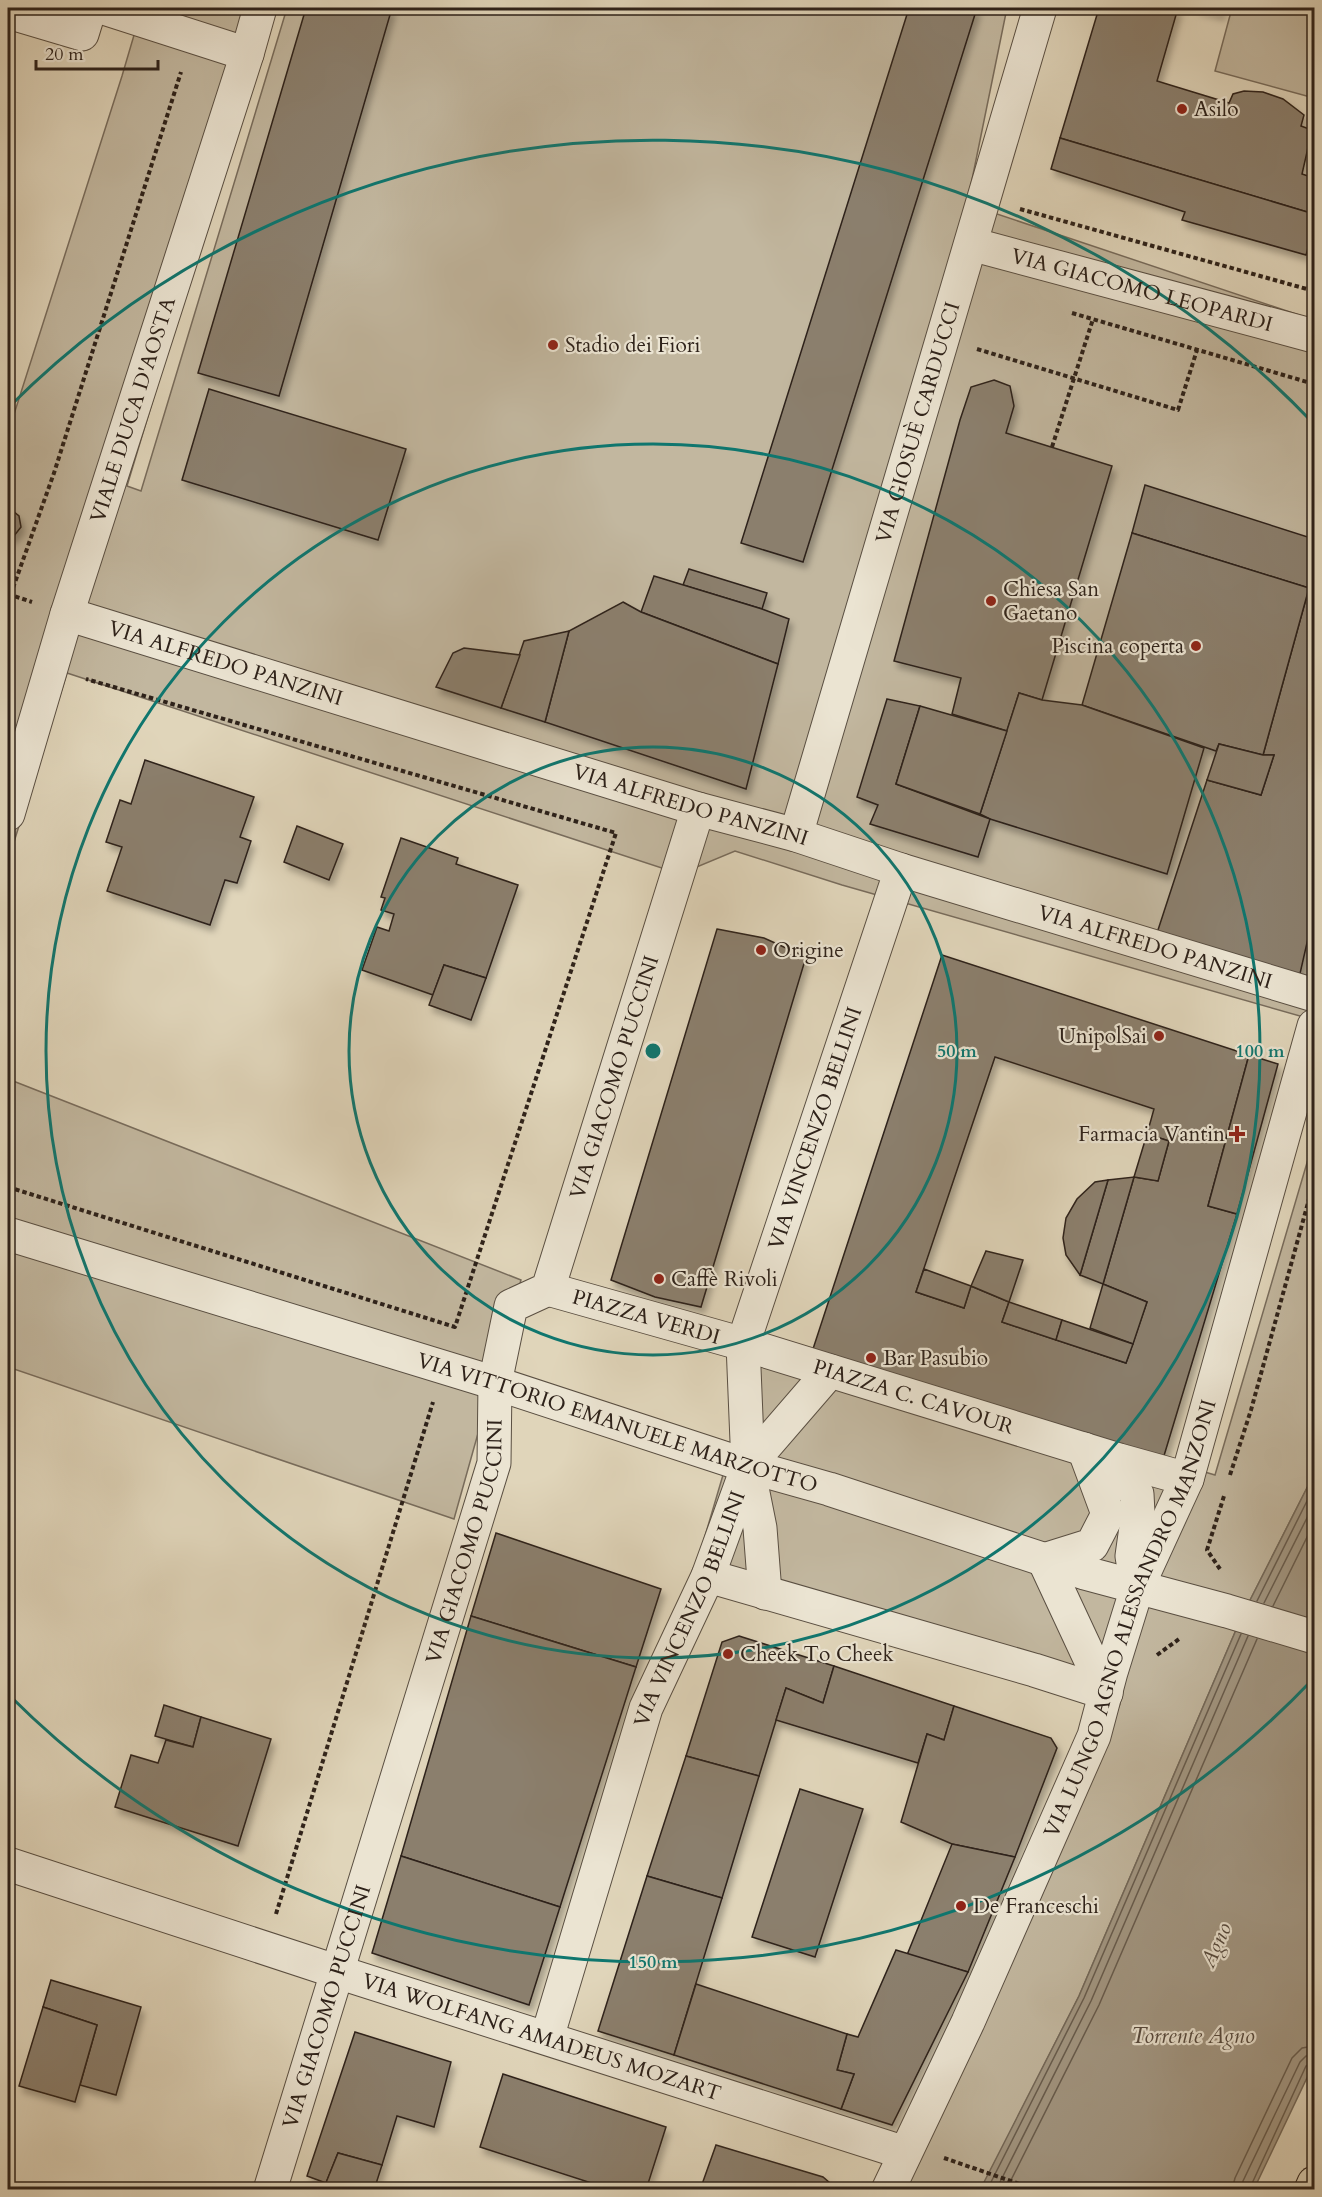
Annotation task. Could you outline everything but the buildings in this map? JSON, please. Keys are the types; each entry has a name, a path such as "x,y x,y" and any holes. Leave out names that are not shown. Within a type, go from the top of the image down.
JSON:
{"main road":[{"path":"1311,2190 1314,2183"}],"street":[{"path":"8,12 82,34 90,8"},
{"path":"104,8 247,54"},
{"name":"VIALE DUCA D'AOSTA","path":"8,814 67,614 260,8"},
{"name":"VIA GIOSUÈ CARDUCCI","path":"796,835 1040,8"},
{"name":"VIA GIACOMO LEOPARDI","path":"971,244 1314,336"},
{"name":"VIA ALFREDO PANZINI","path":"67,614 698,809 796,835 901,870 1314,995"},
{"name":"VIA GIACOMO PUCCINI","path":"270,2190 494,1463 495,1383 511,1306 548,1289 698,809"},
{"name":"VIA VINCENZO BELLINI","path":"547,2038 646,1708 708,1576 748,1466 743,1344 901,870"},
{"name":"VIA LUNGO AGNO ALESSANDRO MANZONI","path":"888,2190 968,2022 1094,1736 1137,1588 1187,1479 1314,1026"},
{"name":"VIA VITTORIO EMANUELE MARZOTTO","path":"8,1234 495,1383 1044,1560 1314,1637"},
{"name":"PIAZZA VERDI","path":"548,1289 743,1344"},
{"name":"PIAZZA C. CAVOUR","path":"743,1344 1187,1479"},
{"path":"765,1593 760,1528 748,1466 830,1371"},
{"path":"1084,1449 1108,1514 1092,1545 1044,1560 1106,1693"},
{"name":"PIAZZA C. CAVOUR","path":"1084,1449 1118,1473 1137,1494 1138,1513 1132,1556 1137,1588"},
{"path":"708,1576 1106,1693"},
{"name":"VIA WOLFANG AMADEUS MOZART","path":"8,1864 905,2153"}],"path":[{"path":"8,602 54,473 192,36"},
{"path":"1052,447 1093,319"},
{"path":"977,349 1178,410 1197,350"},
{"path":"8,1186 455,1327 616,833 50,669"},
{"path":"1227,1611 1235,1589 1207,1550 1251,1410 1314,1181"},
{"path":"276,1915 434,1400"},
{"path":"953,2161 1037,2190"}],"shaded area":[{"path":"142,8 271,8 127,486 141,491 287,8 1007,8 967,204 1314,320 1314,1020 842,885 735,851 680,874 67,673 8,861 8,433"},
{"path":"1232,8 1314,8 1314,98 1215,71"},
{"path":"8,1079 521,1280 454,1519 8,1367"},
{"path":"1314,1139 1314,1474 1242,1616 1079,1996 983,2186 980,2189 906,2189 1002,1981 1120,1704 690,1587 728,1458 767,1342 1215,1475"}],"water":[{"name":"Torrente Agno","path":"1314,1474 1314,2063 1254,2189 980,2190 1079,1996 1242,1616"}],"place":[{"name":"Asilo","path":"1182,109"},
{"name":"Stadio dei Fiori","path":"553,345"},
{"name":"Chiesa San Gaetano","path":"991,601"},
{"name":"Piscina coperta","path":"1196,646"},
{"name":"Origine","path":"761,950"},
{"name":"UnipolSai","path":"1159,1036"},
{"name":"Farmacia Vantin","path":"1237,1134"},
{"name":"Caffè Rivoli","path":"659,1279"},
{"name":"Bar Pasubio","path":"871,1358"},
{"name":"Cheek To Cheek","path":"728,1654"},
{"name":"De Franceschi","path":"961,1906"}],"water label":[{"name":"Agno","path":"1216,1945"}]}
